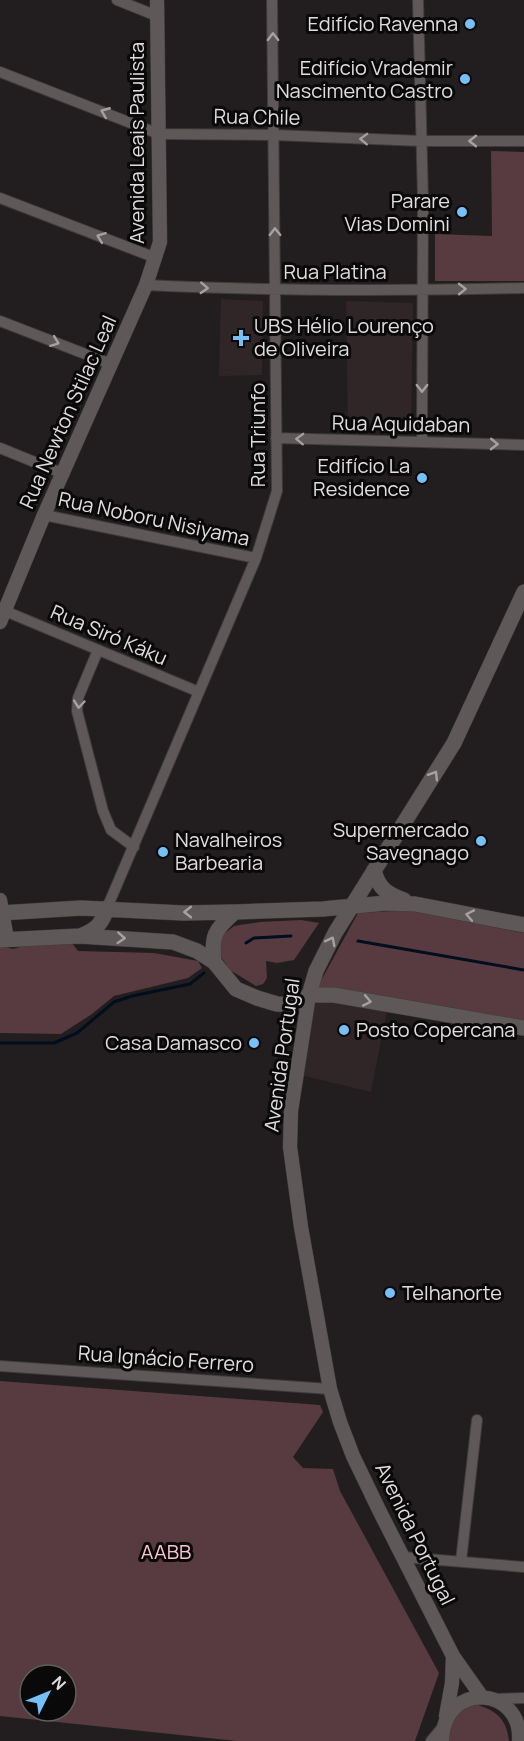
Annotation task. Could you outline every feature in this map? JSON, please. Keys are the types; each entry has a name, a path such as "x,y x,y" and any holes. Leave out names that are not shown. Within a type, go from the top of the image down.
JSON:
{"main road":[{"name":"Avenida Portugal","path":"309,995 316,971 351,906 454,743 524,592"},
{"path":"374,870 377,882 393,897 416,904 524,925"},
{"path":"1,908 107,908 183,913 386,903 416,904"},
{"path":"80,936 92,932 100,925 107,908"},
{"path":"214,962 212,944 215,932 235,912"},
{"path":"4,939 80,936 173,942 197,951 214,962 236,989 277,1004 291,1005 309,995 334,995 524,1028"}],"street":[{"path":"117,0 157,16"},
{"name":"Avenida Leais Paulista","path":"146,285 160,242 157,0"},
{"name":"Rua Triunfo","path":"107,908 256,558 278,490 272,0"},
{"path":"418,0 422,141 422,442"},
{"name":"Rua Chile","path":"0,72 159,134 274,135 422,141 524,141"},
{"path":"0,198 156,258"},
{"name":"Rua Platina","path":"146,285 276,290 524,288"},
{"name":"Rua Newton Stilac Leal","path":"3,616 44,514 64,474 146,285"},
{"path":"0,321 111,364"},
{"name":"Rua Aquidaban","path":"276,438 524,445"},
{"path":"0,448 64,474"},
{"name":"Rua Noboru Nisiyama","path":"44,514 256,558"},
{"name":"Rua Siró Káku","path":"3,616 98,650 199,692"},
{"path":"98,650 78,698 77,711 103,812 111,830 134,847"},
{"path":"1,908 4,939"},
{"name":"Avenida Portugal","path":"309,995 291,1111 290,1147 301,1227 330,1389 353,1456 453,1656 488,1698 505,1706 513,1715 519,1726 519,1741"},
{"name":"Rua Ignácio Ferrero","path":"0,1366 330,1389"},
{"path":"461,1561 477,1420"},
{"path":"402,1557 524,1567"},
{"path":"443,1730 452,1683 453,1656"},
{"path":"431,1741 443,1730 451,1711 470,1698 524,1698"}],"shaded area":[{"name":"UBS Hélio Lourenço de Oliveira","path":"221,299 263,301 262,375 219,376"},
{"path":"346,301 413,303 411,431 348,430"},
{"name":"Posto Copercana","path":"309,995 388,1005 371,1092 297,1074"}],"green space":[{"path":"491,151 524,152 524,281 435,281 435,234 492,236"},
{"path":"408,910 524,933 524,1021 317,988 358,913"},
{"path":"301,920 319,923 294,960 277,963 266,961 267,978 263,984 256,986 230,970 219,954 220,937 234,926"},
{"path":"37,942 71,942 78,951 154,953 198,961 202,968 188,978 114,996 92,1014 61,1034 0,1033 0,946 13,949"},
{"name":"AABB","path":"0,1381 320,1405 323,1412 293,1457 303,1468 333,1469 340,1491 439,1673 415,1741 237,1741 66,1723 78,1723 78,1663 18,1663 18,1718 0,1716"},
{"path":"478,1705 491,1710 504,1722 509,1741 443,1741 446,1723 465,1706"}],"waterway":[{"path":"246,943 254,938 291,936"},
{"path":"358,941 524,970"},
{"path":"0,1043 54,1043 77,1033 114,1002 190,984 204,973"}],"place":[{"name":"Edifício Ravenna","path":"470,24"},
{"name":"Edifício Vrademir Nascimento Castro","path":"465,79"},
{"name":"Parare Vias Domini","path":"462,212"},
{"name":"UBS Hélio Lourenço de Oliveira","path":"241,338"},
{"name":"Edifício La Residence","path":"422,478"},
{"name":"Supermercado Savegnago","path":"481,841"},
{"name":"Navalheiros Barbearia","path":"163,852"},
{"name":"Posto Copercana","path":"344,1030"},
{"name":"Casa Damasco","path":"254,1043"},
{"name":"Telhanorte","path":"390,1293"}]}
